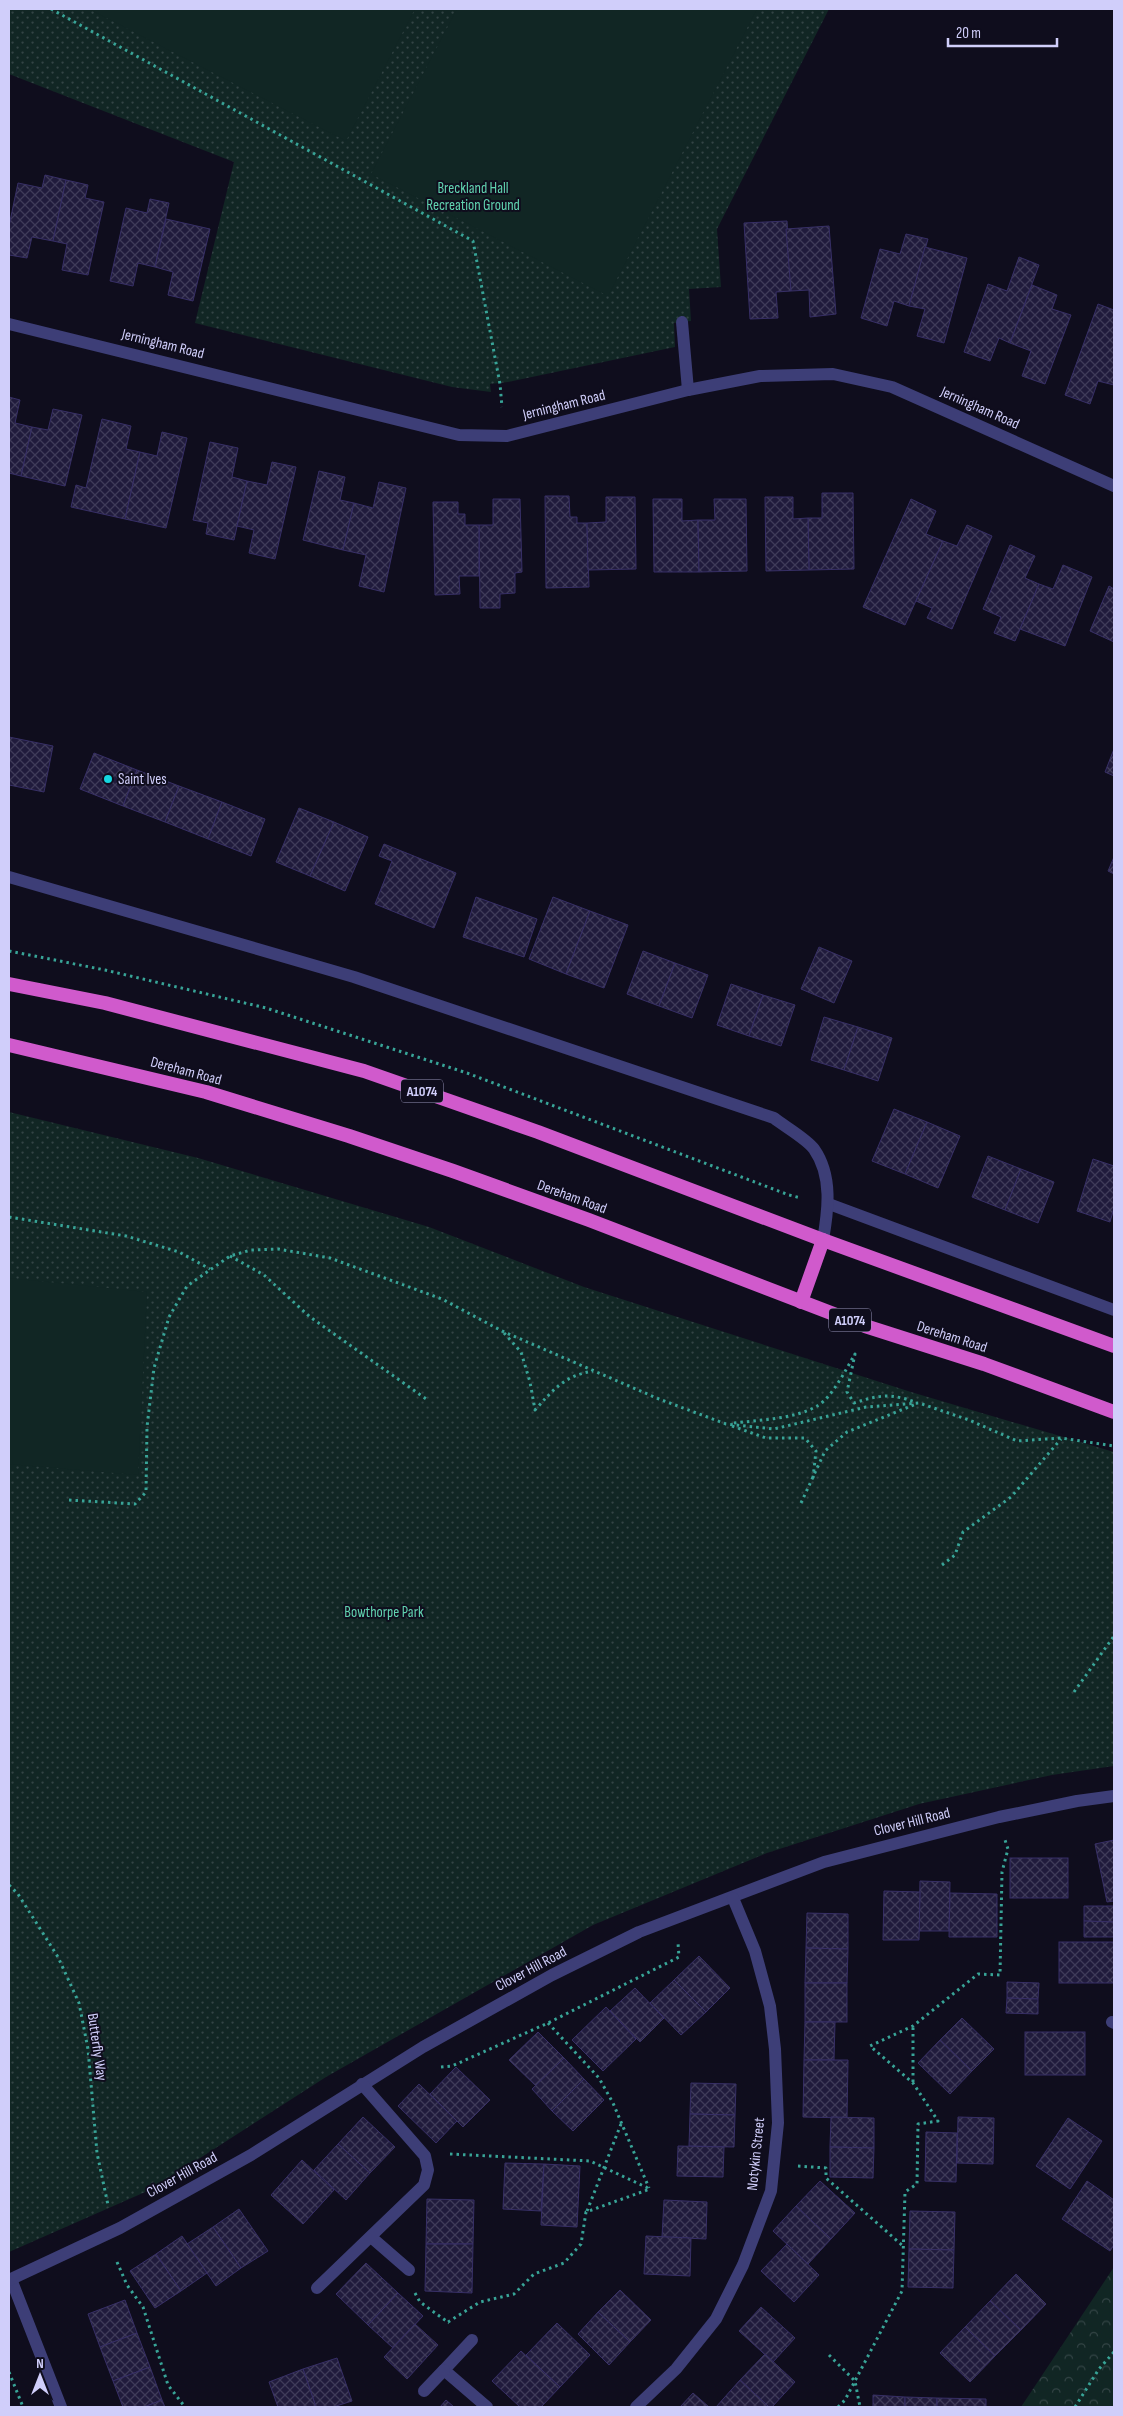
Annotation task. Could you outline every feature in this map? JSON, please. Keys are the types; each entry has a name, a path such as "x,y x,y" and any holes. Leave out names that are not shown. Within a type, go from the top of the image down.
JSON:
{"highway":[{"name":"A1074","path":"9,984 105,1003 364,1071 538,1132 823,1240 1114,1346"},
{"name":"Dereham Road","path":"9,1045 206,1092 349,1136 562,1210 801,1302 1114,1412"},
{"path":"801,1302 823,1240"}],"street":[{"path":"682,322 688,390"},
{"name":"Jerningham Road","path":"9,324 459,435 507,436 688,390 760,376 833,374 892,387 1114,486"},
{"path":"9,877 354,977 774,1118 814,1148 825,1174 829,1204 823,1240"},
{"path":"829,1204 1114,1310"},
{"name":"Clover Hill Road","path":"10,2280 120,2228 251,2155 423,2047 552,1975 639,1932 824,1862 998,1817 1114,1796"},
{"name":"Notykin Street","path":"636,2407 676,2370 716,2319 743,2265 771,2191 778,2123 775,2049 770,2006 755,1951 733,1898"},
{"path":"317,2288 424,2185 428,2170 425,2156 362,2084"},
{"path":"371,2237 409,2270"},
{"path":"10,2280 61,2407"},
{"path":"424,2391 472,2340"},
{"path":"444,2370 487,2407"}],"path":[{"path":"51,9 473,241 500,384 502,407"},
{"path":"9,1217 126,1236 179,1252 210,1270"},
{"path":"68,1500 135,1504 146,1492 147,1427 154,1368 169,1317 187,1286 230,1256 251,1250 278,1249 330,1258 442,1299 502,1331 659,1399 726,1424 766,1438 805,1438 816,1451 813,1478"},
{"path":"230,1256 264,1275 310,1317 429,1401"},
{"path":"502,1331 521,1352 530,1382 535,1410 557,1386 576,1374 595,1371"},
{"path":"726,1424 781,1418 818,1406 837,1384 855,1354 847,1392 854,1403 879,1395 900,1396 970,1420 1017,1441 1061,1438 1114,1446"},
{"path":"726,1424 774,1429 866,1407 919,1403"},
{"path":"801,1503 825,1451 847,1432 919,1403"},
{"path":"942,1565 955,1555 963,1532 1011,1497 1061,1438"},
{"path":"1074,1692 1114,1636"},
{"path":"838,2407 846,2400 902,2291 905,2192 917,2184 918,2124 938,2121 913,2083 870,2046 913,2026 978,1974 1000,1975 1002,1872 1008,1848 998,1817"},
{"name":"Butterfly Way","path":"9,1885 18,1894 58,1957 79,2003 88,2049 97,2153 106,2201 120,2228"},
{"path":"423,2047 435,2068 452,2066 548,2023 679,1957 678,1918"},
{"path":"548,2023 599,2078 650,2189"},
{"path":"913,2026 913,2083"},
{"path":"448,2322 480,2302 514,2294 534,2274 564,2263 581,2244 586,2212 621,2123"},
{"path":"425,2156 452,2154 590,2161 650,2189"},
{"path":"775,2164 826,2168 826,2178 903,2247"},
{"path":"586,2212 650,2189"},
{"path":"117,2262 127,2285 143,2307 168,2385 185,2407"},
{"path":"409,2270 411,2287 420,2302 472,2340"},
{"path":"1075,2407 1099,2370 1114,2352"},
{"path":"829,2355 855,2381 860,2407"},
{"path":"9,2372 23,2407"}],"green space":[{"name":"Breckland Hall Recreation Ground","path":"9,9 829,9 717,229 721,287 689,289 691,321 674,323 675,347 508,382 490,384 491,392 452,387 195,323 234,162 9,74"},
{"path":"89,9 415,9 346,141"},
{"path":"457,9 757,9 608,296 371,174"},
{"name":"Bowthorpe Park","path":"9,1112 198,1158 429,1227 584,1287 911,1392 1114,1452 1114,1766 1052,1775 919,1804 767,1853 593,1925 326,2077 152,2189 9,2252"},
{"path":"9,1278 147,1292 138,1475 9,1464"},
{"path":"1114,2267 1114,2407 1021,2407"}],"building":[{"path":"45,175 66,180 53,241 32,237 27,258 9,255 9,226 18,183 42,188"},
{"path":"66,180 88,185 85,198 104,202 88,275 62,270 67,244 53,241"},
{"path":"150,199 169,203 155,267 138,263 133,286 110,281 126,208 147,213"},
{"path":"166,219 210,229 193,301 168,295 173,272 155,267"},
{"path":"787,221 791,291 776,292 778,318 750,319 744,223"},
{"path":"829,226 836,314 810,317 809,290 791,291 786,229"},
{"path":"906,234 928,239 909,306 894,301 887,326 861,318 880,249 900,254"},
{"path":"925,247 967,258 944,343 917,336 925,309 909,306"},
{"path":"1019,257 1039,265 1010,343 999,338 990,361 964,352 988,284 1007,291"},
{"path":"1032,285 1057,295 1052,309 1071,315 1045,384 1022,376 1031,351 1010,343"},
{"path":"1098,304 1114,310 1114,385 1098,381 1090,404 1065,395"},
{"path":"9,397 20,400 15,423 32,427 21,476 9,473"},
{"path":"53,409 82,415 65,486 21,476 32,427 48,430"},
{"path":"102,419 131,426 126,449 140,452 125,519 71,507 76,485 86,488"},
{"path":"162,432 187,438 166,528 125,519 140,452 157,456"},
{"path":"210,442 238,448 232,477 247,481 234,540 206,534 208,523 193,520"},
{"path":"272,462 296,467 275,559 249,553 254,530 237,526 247,481 267,485"},
{"path":"319,471 345,477 340,500 354,503 343,550 303,540"},
{"path":"379,482 406,488 384,592 359,586 366,555 343,550 354,503 373,508"},
{"path":"822,493 853,493 854,569 809,570 808,518 822,518"},
{"path":"545,496 569,496 570,517 577,517 577,523 587,523 589,587 546,588"},
{"path":"606,497 635,497 636,569 588,570 587,523 606,522"},
{"path":"765,497 793,497 793,519 808,518 809,570 766,571"},
{"path":"493,499 520,499 522,572 515,573 515,593 500,594 500,608 480,608 479,525 493,525"},
{"path":"653,499 682,499 682,521 698,520 699,572 654,572"},
{"path":"714,499 746,499 747,571 699,572 698,520 715,520"},
{"path":"911,499 936,511 926,534 943,541 905,625 863,607"},
{"path":"433,502 458,502 458,514 465,514 465,525 479,525 479,576 459,576 460,594 435,595"},
{"path":"967,525 992,536 952,629 927,618 932,608 916,601 943,541 957,546"},
{"path":"1010,545 1035,556 1025,578 1039,584 1015,641 994,633 1001,617 983,609"},
{"path":"1063,565 1092,577 1065,646 1020,629 1039,584 1053,589"},
{"path":"1109,586 1114,589 1114,642 1090,631"},
{"path":"9,737 53,746 44,792 9,785"},
{"path":"1114,749 1114,776 1105,772"},
{"name":"Saint Ives","path":"94,753 137,770 123,806 80,789"},
{"path":"137,770 179,786 165,822 123,806"},
{"path":"179,786 222,802 208,839 165,822"},
{"path":"222,802 265,819 251,856 208,839"},
{"path":"299,808 334,822 310,876 276,862"},
{"path":"334,822 368,837 345,891 310,876"},
{"path":"384,844 456,873 434,928 375,904 392,861 379,856"},
{"path":"1114,857 1114,874 1108,871"},
{"path":"476,897 537,919 524,957 463,937"},
{"path":"553,897 590,911 566,974 529,959"},
{"path":"590,911 628,925 604,988 566,974"},
{"path":"819,947 852,961 834,1003 801,989"},
{"path":"643,951 675,963 659,1006 627,994"},
{"path":"675,963 708,975 692,1018 659,1006"},
{"path":"731,984 763,995 749,1036 717,1025"},
{"path":"763,995 795,1005 781,1046 749,1036"},
{"path":"824,1017 858,1027 844,1070 811,1060"},
{"path":"858,1027 892,1038 878,1081 844,1070"},
{"path":"894,1109 927,1122 905,1174 872,1161"},
{"path":"927,1122 960,1136 938,1188 905,1174"},
{"path":"988,1156 1021,1169 1005,1210 972,1197"},
{"path":"1093,1159 1114,1166 1114,1208 1110,1222 1077,1211"},
{"path":"1021,1169 1054,1182 1038,1223 1005,1210"},
{"path":"1114,1840 1114,1901 1107,1902 1095,1844"},
{"path":"1010,1858 1068,1858 1068,1898 1010,1898"},
{"path":"920,1881 950,1882 949,1931 919,1931"},
{"path":"884,1891 920,1892 919,1940 883,1940"},
{"path":"950,1893 997,1894 997,1937 949,1937"},
{"path":"1084,1906 1114,1906 1114,1922 1084,1921"},
{"path":"807,1913 848,1914 848,1949 806,1948"},
{"path":"1084,1921 1114,1922 1114,1937 1084,1937"},
{"path":"1059,1942 1114,1942 1114,1983 1059,1983"},
{"path":"806,1948 848,1949 847,1983 805,1983"},
{"path":"699,1956 730,1988 706,2012 674,1980"},
{"path":"674,1980 706,2012 681,2035 650,2003"},
{"path":"1007,1982 1039,1983 1038,1999 1007,1998"},
{"path":"805,1983 847,1983 847,2022 805,2022"},
{"path":"635,1988 664,2018 640,2042 610,2011"},
{"path":"1007,1998 1038,1999 1038,2014 1006,2013"},
{"path":"606,2007 636,2039 603,2071 572,2040"},
{"path":"962,2018 994,2049 972,2071 940,2040"},
{"path":"805,2022 835,2022 834,2060 804,2060"},
{"path":"538,2032 564,2058 536,2086 509,2060"},
{"path":"1025,2032 1085,2032 1085,2075 1025,2075"},
{"path":"940,2040 972,2071 950,2094 918,2063"},
{"path":"564,2058 584,2079 552,2111 532,2089"},
{"path":"804,2060 848,2060 847,2118 803,2117"},
{"path":"456,2067 490,2100 463,2127 430,2094"},
{"path":"584,2079 604,2100 573,2131 552,2111"},
{"path":"691,2083 736,2084 735,2115 690,2114"},
{"path":"419,2084 457,2121 436,2143 398,2106"},
{"path":"690,2114 735,2115 734,2147 689,2146"},
{"path":"363,2117 395,2147 370,2173 338,2144"},
{"path":"831,2117 874,2118 874,2148 830,2147"},
{"path":"958,2117 994,2118 993,2164 957,2163"},
{"path":"1068,2118 1102,2141 1070,2189 1036,2166"},
{"path":"926,2132 957,2133 956,2182 925,2181"},
{"path":"338,2144 370,2173 346,2200 314,2170"},
{"path":"678,2146 724,2147 723,2177 677,2176"},
{"path":"830,2147 874,2148 873,2178 830,2177"},
{"path":"302,2160 334,2190 303,2224 271,2195"},
{"path":"505,2163 544,2164 541,2211 503,2209"},
{"path":"544,2164 580,2166 577,2227 541,2225"},
{"path":"820,2181 855,2213 831,2239 796,2206"},
{"path":"1087,2181 1114,2200 1114,2245 1110,2251 1062,2219"},
{"path":"427,2199 474,2200 473,2244 426,2244"},
{"path":"664,2200 707,2202 706,2239 662,2237"},
{"path":"796,2206 831,2239 808,2264 773,2231"},
{"path":"239,2209 268,2251 241,2268 213,2227"},
{"path":"910,2211 955,2212 954,2250 909,2249"},
{"path":"213,2227 241,2268 216,2286 187,2244"},
{"path":"182,2236 207,2273 181,2291 156,2254"},
{"path":"646,2236 691,2238 690,2276 644,2274"},
{"path":"426,2244 473,2244 472,2293 425,2291"},
{"path":"787,2244 819,2275 794,2302 761,2271"},
{"path":"909,2249 954,2250 953,2288 908,2287"},
{"path":"156,2254 181,2291 155,2308 130,2271"},
{"path":"366,2263 398,2293 368,2325 336,2294"},
{"path":"1016,2274 1046,2304 1021,2330 990,2301"},
{"path":"620,2290 651,2320 630,2342 598,2312"},
{"path":"398,2293 423,2316 393,2348 368,2325"},
{"path":"125,2300 137,2333 100,2347 88,2314"},
{"path":"990,2301 1021,2330 995,2356 965,2327"},
{"path":"761,2307 795,2338 773,2362 739,2331"},
{"path":"598,2312 630,2342 609,2365 578,2334"},
{"path":"557,2323 590,2355 560,2387 526,2355"},
{"path":"415,2324 438,2345 407,2379 384,2357"},
{"path":"965,2327 995,2356 970,2382 940,2353"},
{"path":"137,2333 150,2367 113,2381 100,2347"},
{"path":"521,2351 560,2387 541,2407 520,2407 492,2381"},
{"path":"765,2354 795,2382 772,2407 769,2407 740,2380"},
{"path":"337,2358 352,2401 333,2407 316,2407 303,2369"},
{"path":"150,2367 162,2400 144,2407 123,2407 113,2381"},
{"path":"303,2369 316,2407 278,2407 269,2382"},
{"path":"740,2380 769,2407 716,2407"},
{"path":"693,2393 709,2407 680,2407"},
{"path":"873,2395 905,2397 905,2407 873,2407"},
{"path":"905,2397 937,2398 937,2407 905,2407"},
{"path":"937,2398 986,2399 986,2407 937,2407"},
{"path":"162,2400 165,2407 144,2407"},
{"path":"446,2400 454,2407 440,2407"}],"place":[{"name":"Saint Ives","path":"108,779"}]}
